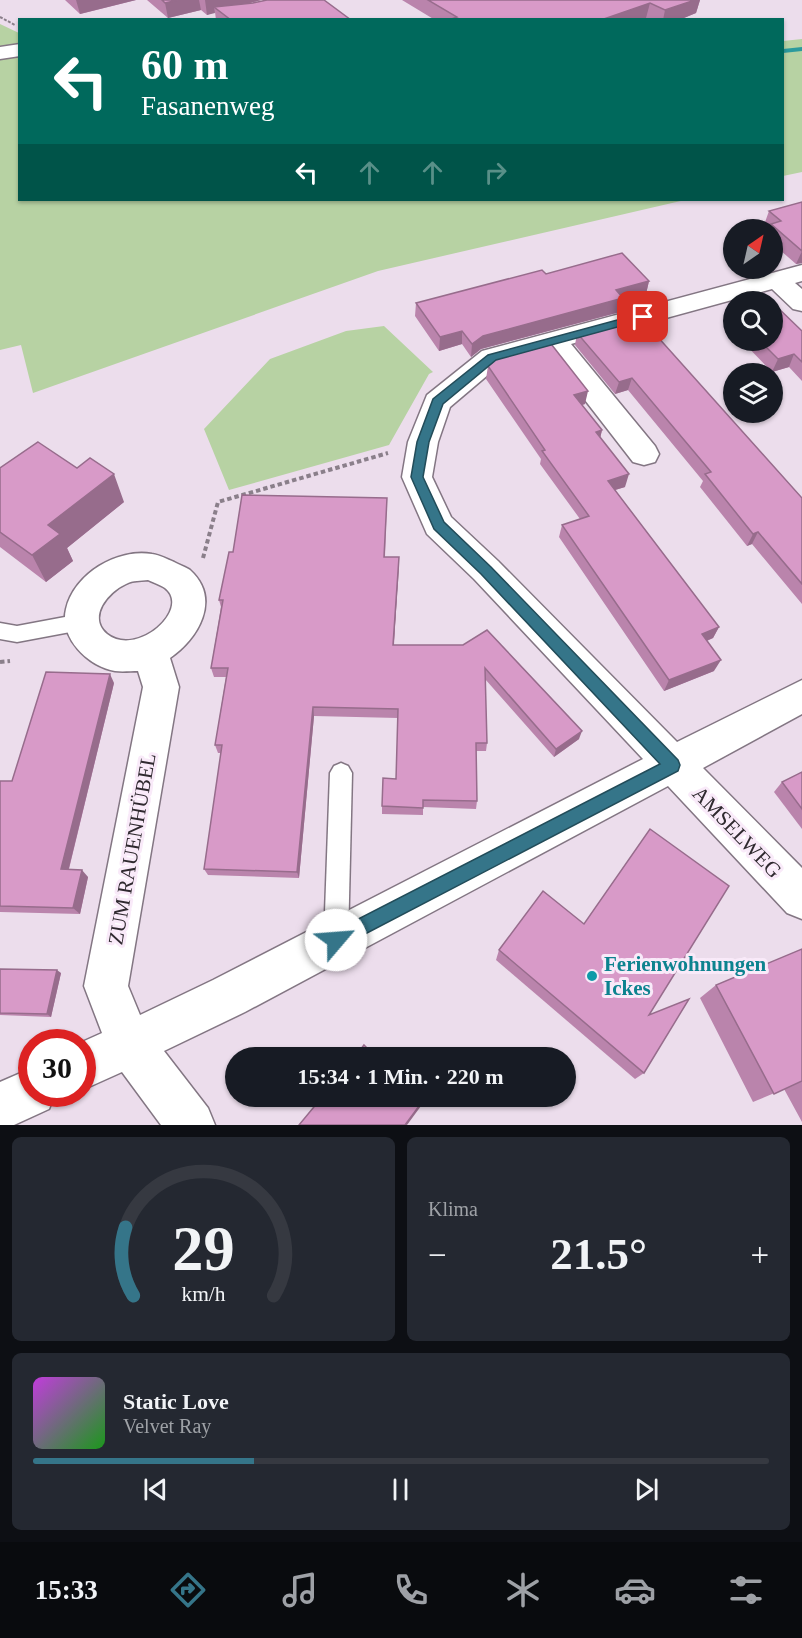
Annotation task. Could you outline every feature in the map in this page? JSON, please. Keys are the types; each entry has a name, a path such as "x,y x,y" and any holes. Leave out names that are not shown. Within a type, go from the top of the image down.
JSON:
{"street":[{"path":"0,53 18,50"},
{"path":"790,277 802,303"},
{"name":"AMSELWEG","path":"790,277 492,357 437,402 423,442 417,477 438,525 486,570 802,898"},
{"path":"553,341 644,454"},
{"path":"152,567 169,571 182,580 190,598 189,614 182,629 168,642 150,652 130,656 100,650 86,636 81,622 83,607 91,593 114,574 132,568 152,567"},
{"name":"ZUM RAUENHÜBEL","path":"150,652 162,687 106,986 129,1044 182,1122"},
{"path":"96,1060 229,996 802,696"},
{"path":"0,1107 18,1099"}],"lane":[{"path":"0,631 17,634 81,622"},
{"path":"336,940 341,773"}],"path":[{"path":"0,17 18,26"},
{"path":"190,598 197,582 218,501 423,442"}],"green space":[{"path":"0,24 18,33 18,201 681,201 378,271 33,393 21,345 0,350"},
{"path":"802,39 802,172 784,176 784,41"},
{"path":"384,326 433,372 429,374 389,445 229,490 204,429 270,359 346,331"}],"building":[{"path":"162,0 178,0 165,3"},
{"path":"267,0 324,0 348,18 228,18 214,7"},
{"path":"428,0 695,0 665,10 650,3 607,18 454,18 457,17"},
{"path":"802,202 802,251 783,234 783,219 779,219 769,211"},
{"path":"622,253 649,281 616,290 623,298 483,336 472,344 462,331 440,337 416,303 542,270 546,274"},
{"path":"783,313 802,331 802,362 794,354 778,359 770,351 783,351"},
{"path":"639,316 723,410 723,423 735,423 802,498 802,584 758,532 753,534 705,474 711,472 632,378 619,382 577,333"},
{"path":"548,340 588,391 574,395 602,430 596,432 629,474 608,481 719,627 702,634 721,660 669,680 562,525 589,516 542,451 545,450 488,366 505,352"},
{"path":"38,442 77,468 90,458 114,474 48,525 60,534 32,555 0,532 0,468"},
{"path":"242,495 387,498 384,557 399,557 393,645 463,645 487,630 582,731 556,749 485,668 487,743 476,743 477,801 423,800 423,808 382,806 383,778 396,779 398,709 313,707 297,872 204,869 222,745 215,745 228,668 211,668 223,600 219,600 229,552 233,552"},
{"path":"46,672 110,674 61,869 82,870 73,908 0,906 0,781 12,781"},
{"path":"802,772 802,809 782,782"},
{"name":"Ferienwohnungen Ickes","path":"650,829 729,886 649,1015 689,999 644,1073 499,950 543,891 584,924"},
{"path":"802,949 802,1081 774,1094 716,985"},
{"path":"0,969 57,970 47,1014 0,1013"},
{"path":"314,1107 418,1107 405,1125 299,1125"}],"waterway":[{"path":"784,51 802,49"}],"place":[{"name":"Ferienwohnungen Ickes","path":"592,976"}],"route":[{"path":"336,940 672,765 486,570 438,525 417,477 423,442 437,402 492,357 643,317"}]}
